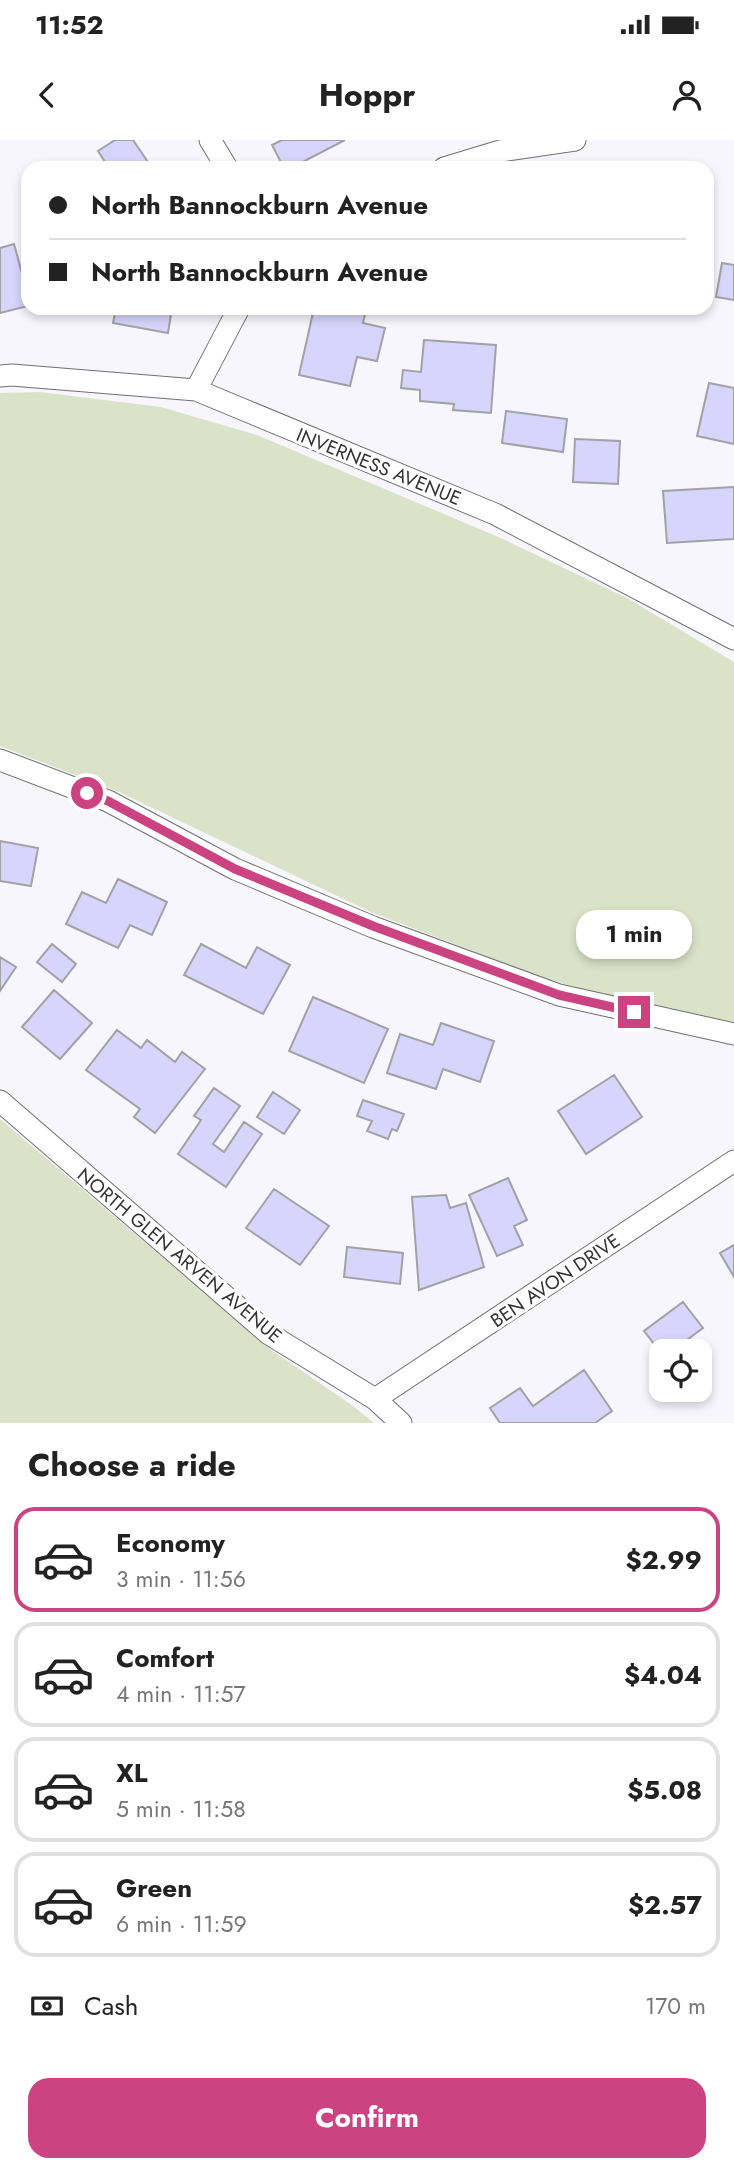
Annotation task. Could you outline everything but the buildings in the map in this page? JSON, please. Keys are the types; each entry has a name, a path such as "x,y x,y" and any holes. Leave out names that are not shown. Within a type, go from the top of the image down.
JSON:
{"street":[{"path":"210,140 223,161"},
{"path":"467,161 500,151 575,140"},
{"path":"196,390 235,315"},
{"name":"INVERNESS AVENUE","path":"0,376 12,374 196,390 495,514 734,639"},
{"path":"0,760 108,801 235,869 373,926 559,995 734,1034"},
{"name":"NORTH GLEN ARVEN AVENUE","path":"0,1101 269,1334 375,1399 401,1423"},
{"name":"BEN AVON DRIVE","path":"375,1399 734,1161"}],"green space":[{"path":"40,392 161,407 257,435 503,539 627,598 734,662 734,1024 609,998 542,977 373,913 119,792 0,746 0,393"},
{"path":"0,1119 270,1349 374,1423 0,1423"}],"route":[{"path":"87,793 108,801 235,869 373,926 559,995 634,1012"}]}
